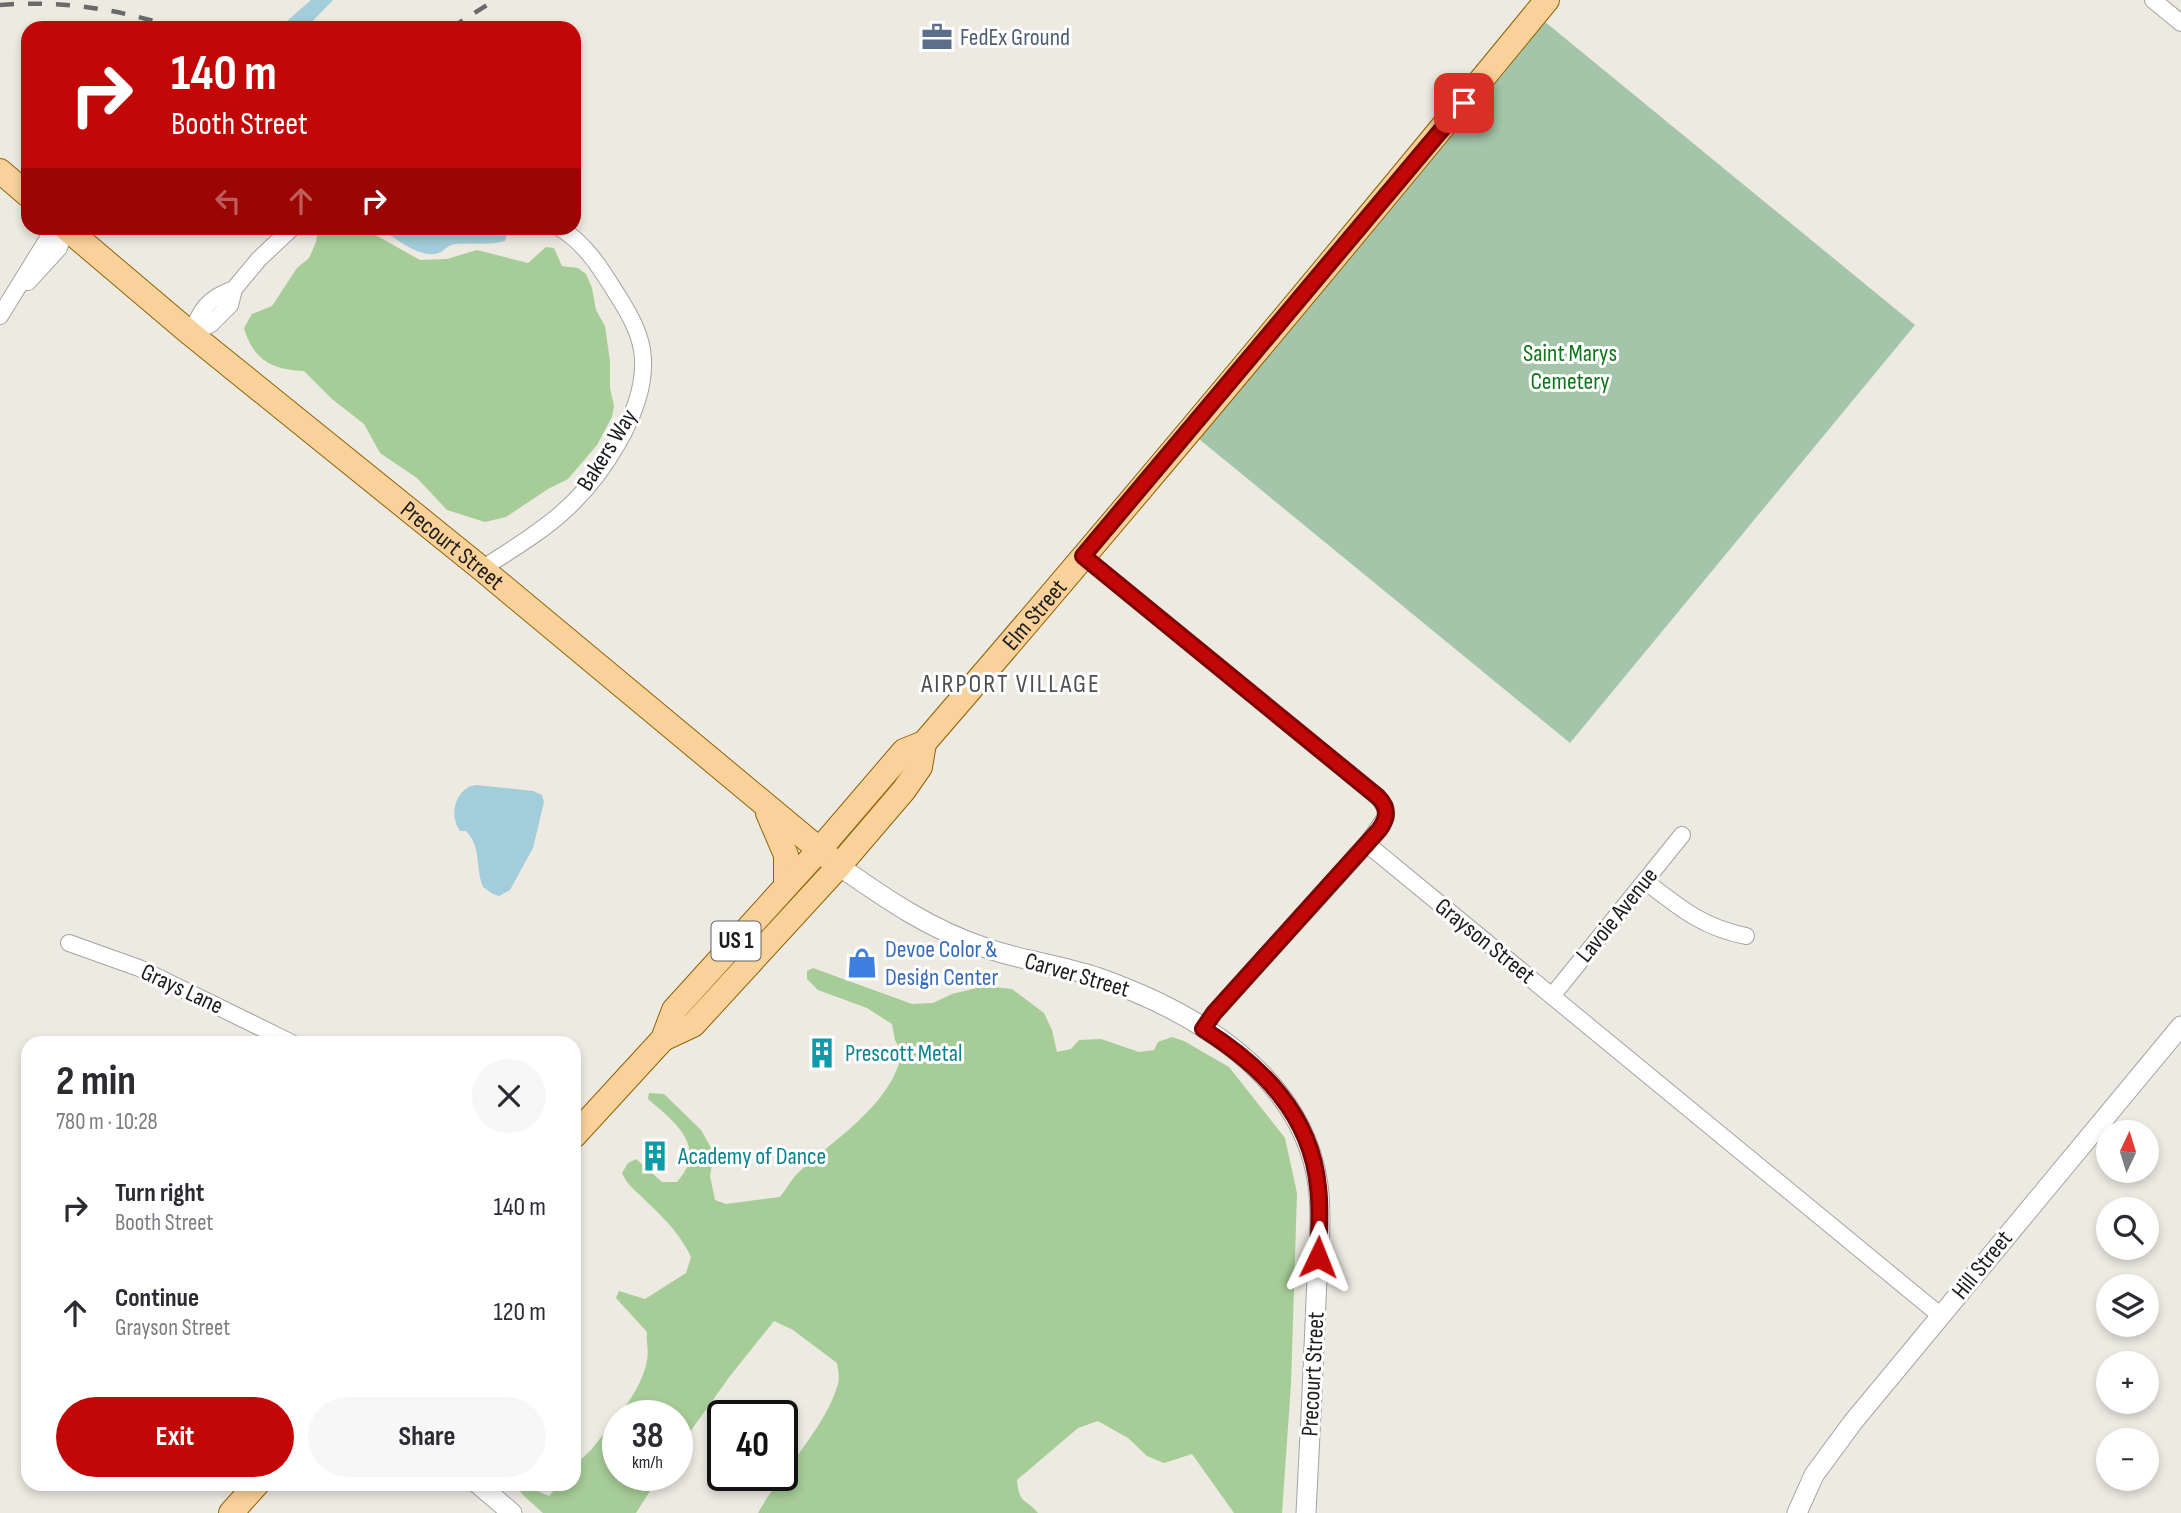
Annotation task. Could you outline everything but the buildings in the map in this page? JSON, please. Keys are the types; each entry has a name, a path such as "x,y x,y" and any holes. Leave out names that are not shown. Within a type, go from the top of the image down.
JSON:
{"main road":[{"name":"Elm Street","path":"581,1128 663,1039 674,1010 820,849 904,751 924,743 1481,82 1547,0"},
{"path":"0,171 21,189"},
{"name":"Precourt Street","path":"73,235 839,866"},
{"name":"Elm Street","path":"663,1039 693,1025 839,866 904,790 920,767 924,743"},
{"path":"762,803 783,844 787,864 786,886"},
{"path":"231,1513 251,1491"}],"street":[{"path":"2153,0 2181,23"},
{"path":"191,334 200,312 217,295 234,289 259,259 285,235"},
{"name":"Bakers Way","path":"481,569 563,513 581,494 601,470 639,397 643,380 641,344 628,313 593,256 569,235"},
{"path":"0,317 14,296"},
{"path":"1083,556 1378,797 1385,807 1387,817 1367,844 1214,1013 1203,1029"},
{"name":"Lavoie Avenue","path":"1552,996 1682,835"},
{"name":"Grayson Street","path":"1367,844 1941,1316"},
{"name":"Carver Street","path":"839,866 897,906 943,932 988,949 1114,983 1164,1005 1203,1029"},
{"path":"1645,881 1704,924 1724,932 1746,936"},
{"name":"Grays Lane","path":"69,943 139,968 278,1036"},
{"name":"Hill Street","path":"1797,1513 1808,1486 1825,1459 2181,1026"},
{"name":"Precourt Street","path":"1203,1029 1244,1057 1282,1095 1304,1134 1315,1170 1319,1219 1306,1513"},
{"path":"486,1491 512,1513"}],"green space":[{"name":"Saint Marys Cemetery","path":"1544,21 1915,325 1570,743 1199,439"},
{"path":"317,235 375,235 420,260 447,259 477,250 528,263 546,247 554,248 562,266 578,268 586,274 596,310 605,326 614,406 612,417 597,445 568,479 506,517 485,522 447,510 417,478 380,453 364,424 332,399 304,371 282,368 265,361 248,339 244,328 252,314 272,306 297,268 309,258"},
{"path":"813,968 912,1004 933,1003 952,994 985,986 1012,989 1044,1013 1052,1030 1057,1052 1071,1049 1079,1040 1101,1039 1139,1052 1154,1050 1158,1042 1172,1037 1229,1067 1285,1138 1297,1193 1291,1384 1282,1513 1234,1513 1192,1454 1164,1463 1147,1456 1128,1438 1098,1421 1078,1428 1017,1480 1021,1497 1038,1513 758,1513 772,1491 798,1491 798,1455 832,1401 839,1379 837,1363 793,1330 774,1321 713,1400 707,1400 707,1408 693,1428 693,1400 630,1400 645,1368 648,1354 647,1332 616,1298 619,1291 645,1299 686,1273 691,1257 672,1227 630,1185 622,1173 628,1163 636,1159 662,1182 677,1182 686,1169 689,1147 685,1136 669,1117 648,1099 649,1093 664,1094 701,1130 714,1153 710,1176 715,1200 726,1204 780,1197 797,1174 875,1104 896,1072 902,1053 895,1040 892,1024 867,1008 818,990 807,979 807,971"},
{"path":"602,1436 602,1491 650,1491 636,1513 543,1513 520,1491 537,1491 549,1496 553,1491 581,1491 581,1459"}],"water":[{"path":"311,0 333,0 313,21 287,21"},
{"path":"390,235 507,235 505,241 455,244 438,253 428,254 406,246"},
{"path":"476,785 533,791 542,795 544,802 533,848 510,890 499,896 483,887 471,837 466,831 460,831 456,825 455,810 459,796 469,787"}],"railway":[{"path":"462,21 495,0"},
{"path":"0,5 67,5 111,11 151,21"}],"place":[{"name":"FedEx Ground","path":"937,37"},
{"name":"Devoe Color & Design Center","path":"862,963"},
{"name":"Prescott Metal","path":"822,1053"},
{"name":"Academy of Dance","path":"655,1156"}],"district":[{"name":"AIRPORT VILLAGE","path":"1011,684"}],"route":[{"path":"1318,1257 1318,1187 1311,1152 1298,1122 1282,1095 1264,1075 1234,1049 1203,1029 1214,1013 1385,823 1387,811 1378,797 1083,556 1464,103"}]}
